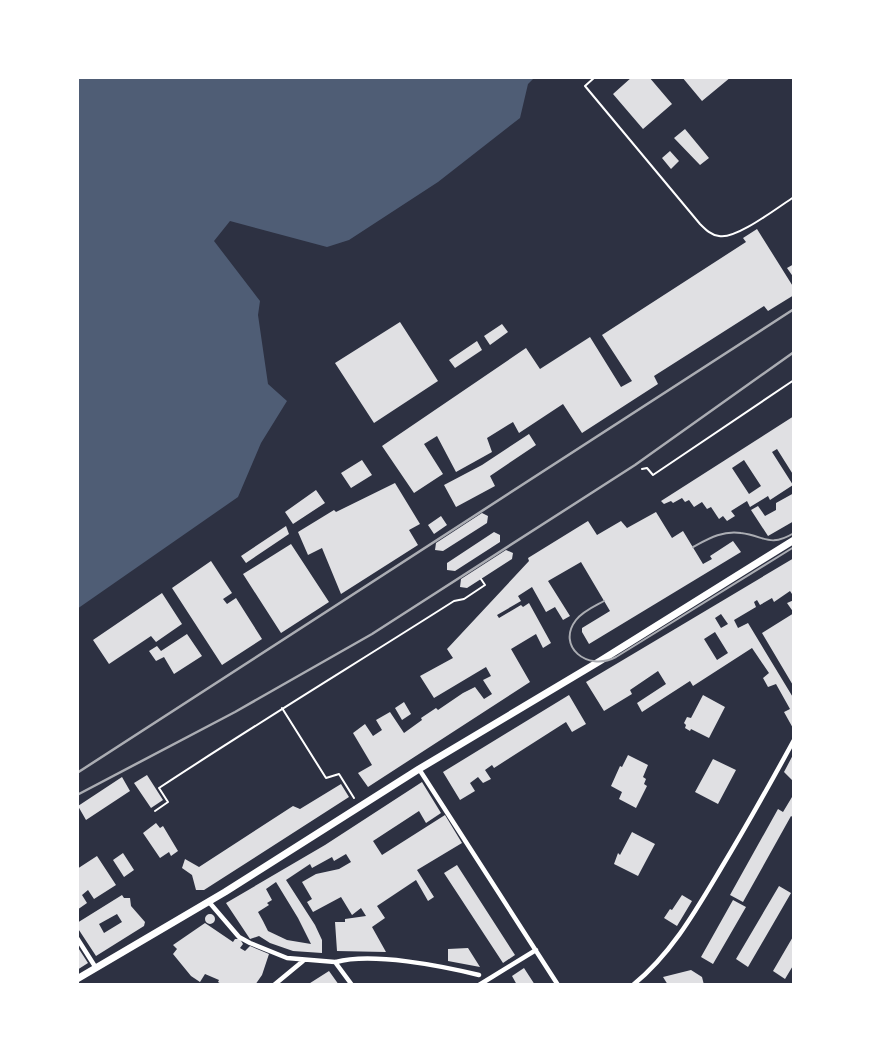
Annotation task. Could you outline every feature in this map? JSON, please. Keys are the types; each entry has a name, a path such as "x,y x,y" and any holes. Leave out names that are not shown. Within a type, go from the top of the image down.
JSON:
{"main road":[{"path":"77,979 208,902 419,769 600,661 794,540"}],"street":[{"path":"633,985 656,967 690,919 761,802 794,740"},
{"path":"419,769 558,985"},
{"path":"208,902 239,937 287,958 335,962 403,961 480,975"},
{"path":"77,938 96,968"},
{"path":"479,985 536,950"},
{"path":"274,985 304,961"},
{"path":"335,962 352,985"}],"lane":[{"path":"595,77 585,86 710,233 722,237 743,229 794,197"}],"path":[{"path":"642,469 647,468 653,475 794,380"},
{"path":"155,811 168,802 159,788 454,601 464,599 485,585 481,579"},
{"path":"282,708 326,778 339,774 355,800"}],"water":[{"path":"77,77 535,77 528,84 520,118 438,182 349,240 327,247 230,221 214,241 260,301 258,315 268,384 287,401 261,443 238,497 77,609"}],"building":[{"path":"632,77 649,77 672,104 643,129 613,94"},
{"path":"682,77 731,77 702,101"},
{"path":"685,129 709,158 700,165 674,138"},
{"path":"670,151 679,161 671,169 662,158"},
{"path":"757,229 794,288 794,295 768,311 764,306 654,376 658,384 582,433 563,404 519,433 513,422 487,438 492,452 456,472 437,436 424,444 443,474 414,493 382,446 526,348 540,369 590,337 621,387 632,381 602,335 746,242 743,238"},
{"path":"794,264 794,278 787,268"},
{"path":"400,322 438,381 374,423 335,363"},
{"path":"502,324 508,332 490,345 484,336"},
{"path":"477,341 482,350 455,368 449,360"},
{"path":"794,416 794,476 777,449 772,452 793,485 770,500 768,496 750,507 747,501 731,511 735,516 727,521 723,516 719,519 711,507 707,509 702,502 694,507 689,500 685,502 682,498 673,503 671,501 664,504 661,501","holes":["744,460 761,486 749,494 732,468"]},
{"path":"529,434 536,445 490,476 495,486 456,507 444,485 482,465"},
{"path":"362,460 372,475 351,488 341,473"},
{"path":"395,483 420,524 409,530 418,545 341,594 322,548 308,555 298,532 334,510 336,512"},
{"path":"316,490 325,503 293,524 285,512"},
{"path":"794,493 794,521 768,536 751,510 758,506 765,516 776,510 776,503"},
{"path":"656,512 672,538 683,531 703,564 733,541 741,552 589,644 582,628 610,611 581,562 548,581 570,616 563,620 555,607 546,612 532,587 518,596 521,601 497,615 499,618 529,603 551,643 543,648 536,634 511,649 530,682 368,787 358,773 372,765 353,733 365,724 373,736 382,730 376,720 390,712 404,733 436,708 438,710 475,687 484,699 492,694 483,680 491,676 486,667 434,698 420,676 453,658 447,649 529,561 528,558 588,521 597,535 621,521 627,528"},
{"path":"482,513 488,516 487,523 443,551 435,550 436,543"},
{"path":"441,516 447,525 434,534 428,525"},
{"path":"286,526 289,534 246,563 241,556"},
{"path":"494,532 500,535 500,542 455,571 447,570 447,563"},
{"path":"291,544 329,602 281,633 243,574"},
{"path":"506,550 513,553 512,559 467,588 460,587 461,579"},
{"path":"794,558 794,597 790,591 774,602 772,598 760,605 757,600 754,602 756,607 734,620 738,628 748,623 794,699 794,730 784,712 790,709 776,684 768,687 763,678 769,673 752,648 693,686 690,681 642,712 637,703 666,684 658,671 630,690 632,694 604,711 586,682","holes":["721,614 728,624 721,628 715,618","715,632 728,653 717,660 704,639"]},
{"path":"211,561 232,593 223,599 227,604 236,598 262,639 222,665 172,588"},
{"path":"162,593 182,624 156,642 151,636 109,664 93,640"},
{"path":"794,600 794,613 787,603"},
{"path":"794,613 794,687 762,633"},
{"path":"187,634 202,656 174,674 164,657 156,661 149,651 157,646 161,651"},
{"path":"569,695 586,724 572,732 566,722 494,768 492,765 485,770 491,779 483,783 478,777 470,783 475,791 460,800 443,772"},
{"path":"703,695 725,707 709,738 685,728 684,723 687,717 691,718"},
{"path":"404,702 411,714 402,720 395,708"},
{"path":"794,753 794,782 784,772"},
{"path":"628,755 648,765 643,777 647,786 636,808 619,799 622,792 611,786"},
{"path":"713,759 736,770 718,804 695,792"},
{"path":"147,775 163,800 151,808 134,783"},
{"path":"122,777 130,791 86,820 78,806"},
{"path":"422,782 441,813 426,823 419,811 373,841 382,855 445,815 462,843 417,870 434,897 428,901 416,880 377,906 385,918 372,927 386,952 337,951 335,922 366,916 361,908 352,915 341,897 313,912 307,902 312,899 302,882 316,874 339,869 351,862 346,854 334,861 332,857 312,868 310,864 286,880 315,925 322,940 322,953 293,951 259,936 250,939 226,903 325,845","holes":["276,882 311,944 287,940 268,931 258,912 272,900 266,889"]},
{"path":"341,784 349,797 204,890 196,890 192,875 182,868 185,859 199,867 293,806 300,809"},
{"path":"792,797 794,818 791,816 743,902 730,895 778,809 783,812"},
{"path":"156,823 160,828 163,826 178,851 171,856 169,852 160,858 143,833"},
{"path":"632,832 655,844 638,876 614,864"},
{"path":"123,853 134,870 124,877 113,860"},
{"path":"97,856 116,885 94,899 88,890 82,895 87,903 77,910 77,869"},
{"path":"457,865 515,955 503,963 444,873"},
{"path":"779,886 791,893 748,967 736,959"},
{"path":"122,895 124,898 130,898 131,906 145,922 144,926 96,956 77,923","holes":["117,914 122,922 104,933 99,924"]},
{"path":"682,895 692,901 677,926 664,918"},
{"path":"733,900 746,907 713,964 701,957"},
{"path":"210,914 214,915 214,923 210,924 206,923 205,919 206,915"},
{"path":"205,923 233,942 240,939 243,944 240,948 245,951 250,946 269,954 262,975 255,985 223,985 219,980 205,974 200,982 191,976 173,954 177,949 173,945"},
{"path":"794,935 794,964 785,979 773,971"},
{"path":"77,946 88,963 77,970"},
{"path":"468,948 480,967 448,961 448,949"},
{"path":"524,968 535,985 517,985 512,976"},
{"path":"691,970 702,977 704,985 668,985 663,977"},
{"path":"329,971 339,985 307,985"}],"tram line":[{"path":"693,547 728,533 749,534 767,540 779,540 794,533"},
{"path":"604,601 582,614 571,630 572,647 585,659 605,661 616,657 794,547"}],"railway":[{"path":"77,773 794,309"},
{"path":"77,795 235,712 372,634 635,465 794,352"}]}
